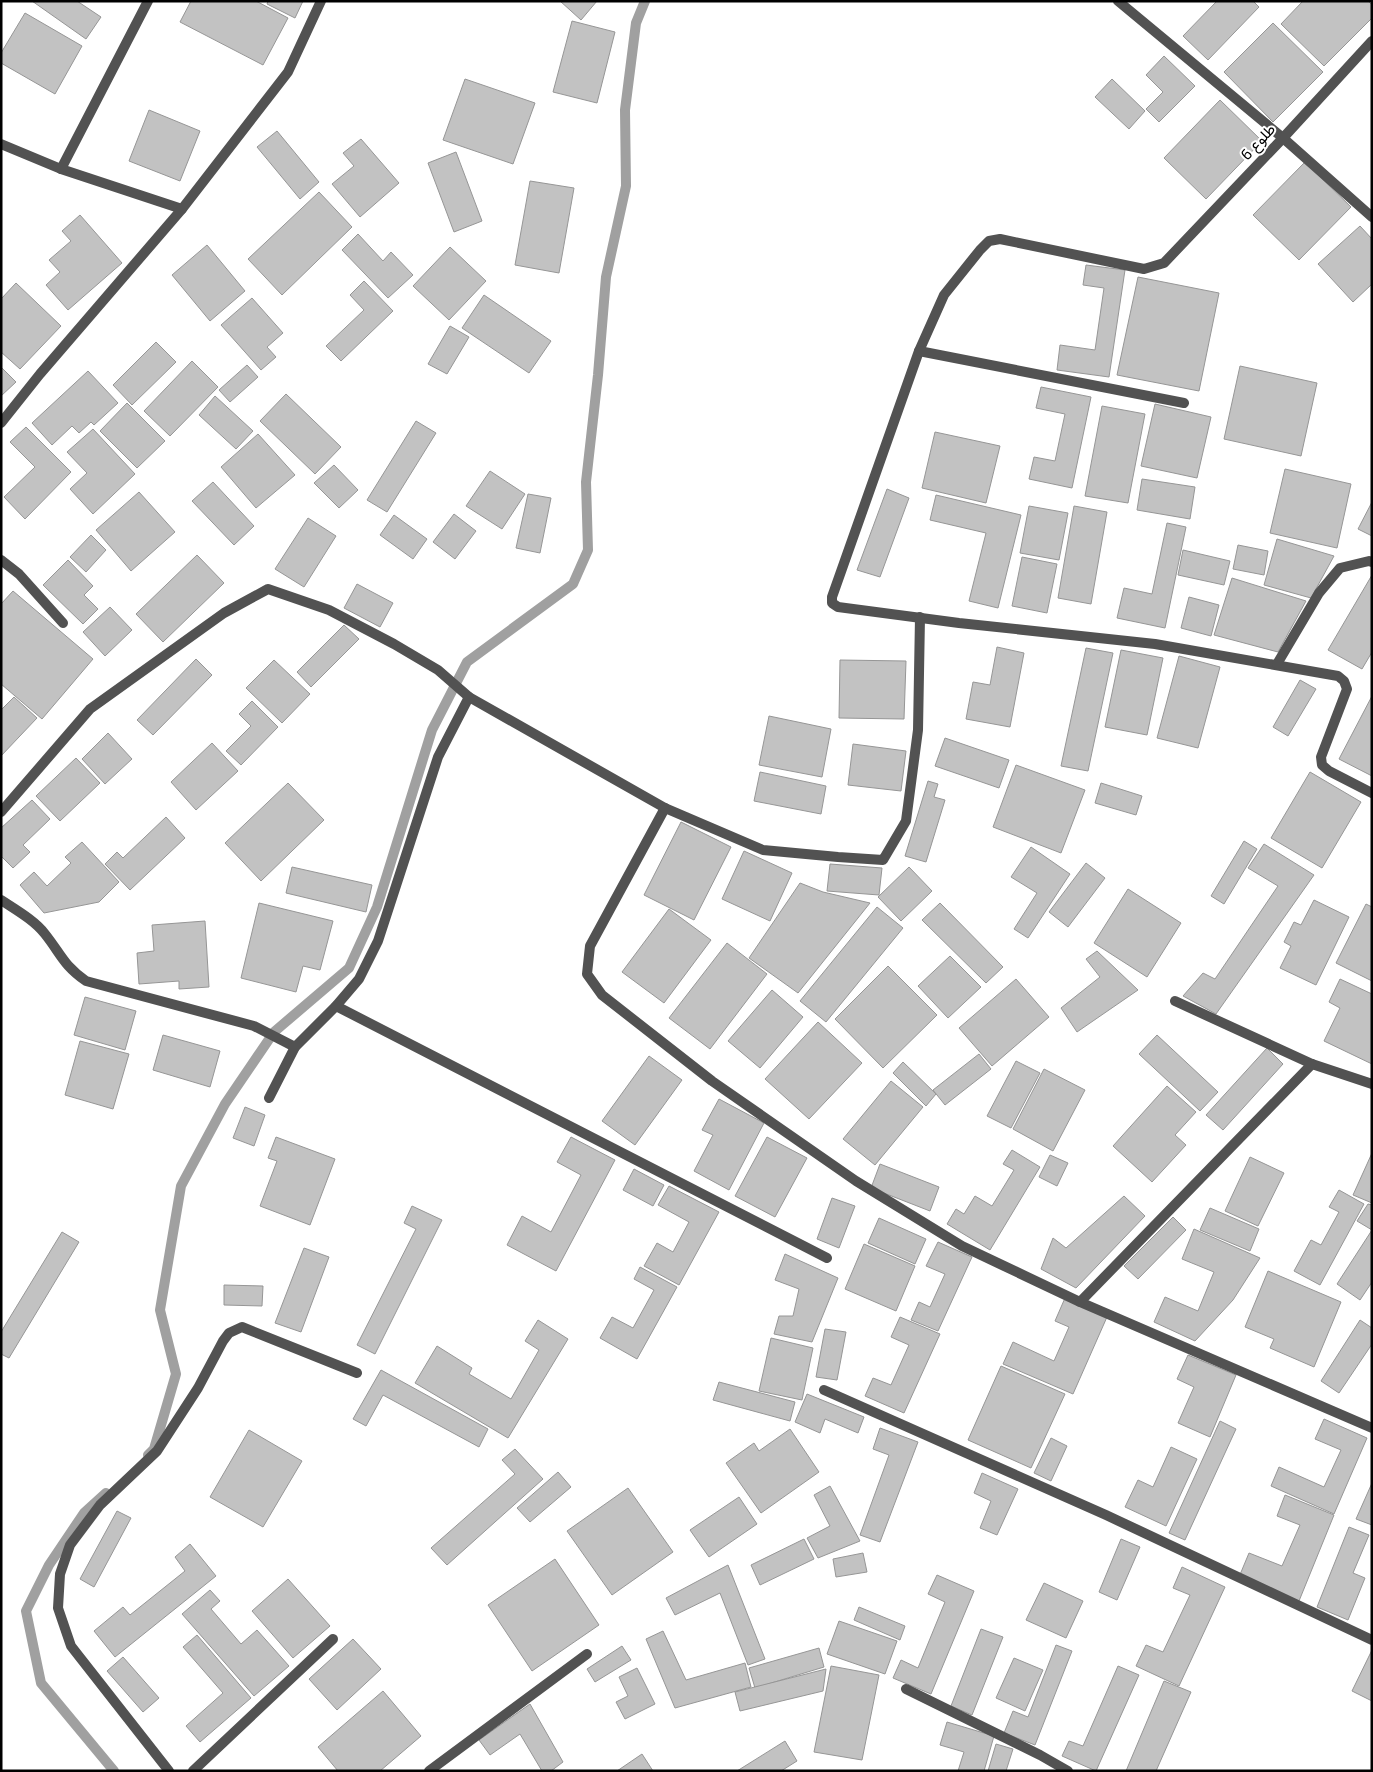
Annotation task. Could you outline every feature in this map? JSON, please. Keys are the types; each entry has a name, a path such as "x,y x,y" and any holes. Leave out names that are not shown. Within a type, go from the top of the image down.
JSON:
{"street":[{"path":"61,169 148,1"},
{"path":"1,424 40,374 182,209 288,72 320,1"},
{"path":"1118,1 1283,138 1372,217"},
{"name":"طلوع 6","path":"919,350 944,294 989,241 1000,239 1144,269 1164,263 1372,41"},
{"path":"1,144 61,169 182,209"},
{"path":"1184,403 919,350 832,597 832,603 838,607 959,623 1155,644 1338,676 1344,681 1347,690 1321,757 1322,765 1329,771 1372,793"},
{"path":"1,560 19,574 63,622"},
{"path":"1277,664 1319,594 1340,568 1369,561 1372,562"},
{"path":"1,812 90,709 224,613 268,589 329,610 394,644 438,670 469,697 665,808 763,850 883,860 906,821 918,730 920,617"},
{"path":"269,1098 295,1047 336,1006 359,979 378,941 438,756 469,697"},
{"path":"665,808 590,946 586,974 602,996 712,1081 856,1181 962,1246 1080,1302 1372,1428"},
{"path":"1,900 34,923 44,933 67,966 86,981 254,1026 295,1047"},
{"path":"1175,1001 1312,1064 1372,1084"},
{"path":"336,1006 827,1258"},
{"path":"1080,1302 1312,1064"},
{"path":"169,1771 71,1646 58,1608 60,1574 70,1545 100,1505 157,1451 198,1388 229,1333 242,1328 356,1373"},
{"path":"824,1390 1106,1515 1372,1640"},
{"path":"193,1771 333,1639"},
{"path":"429,1771 443,1766 586,1654"},
{"path":"906,1689 1040,1755 1068,1771"}],"building":[{"path":"32,1 77,1 101,17 86,39"},
{"path":"191,1 256,1 288,18 263,65 180,22"},
{"path":"268,1 303,1 295,18 267,4"},
{"path":"560,1 597,1 581,20"},
{"path":"1217,1 1253,1 1259,7 1208,60 1183,36"},
{"path":"1303,1 1368,1 1372,5 1372,18 1324,66 1281,24"},
{"path":"25,13 82,46 55,94 1,63 1,53"},
{"path":"572,21 615,32 597,103 553,92"},
{"path":"1273,23 1323,72 1273,122 1224,72"},
{"path":"1164,56 1195,86 1159,122 1146,109 1163,92 1146,75"},
{"path":"465,79 535,103 513,164 443,140"},
{"path":"1112,79 1145,111 1129,129 1095,97"},
{"path":"1220,100 1262,141 1206,199 1164,158"},
{"path":"149,110 200,131 180,181 129,161"},
{"path":"277,131 319,182 300,199 257,147"},
{"path":"361,139 399,183 360,217 332,184 354,166 343,153"},
{"path":"456,152 482,221 454,232 428,163"},
{"path":"1305,162 1351,207 1299,260 1253,215"},
{"path":"530,181 574,188 559,273 515,265"},
{"path":"319,192 352,227 282,295 248,259"},
{"path":"80,215 122,263 68,310 46,285 60,272 49,260 71,241 62,231"},
{"path":"1360,226 1372,239 1372,284 1353,302 1318,264"},
{"path":"358,234 383,261 391,252 413,275 388,298 342,250"},
{"path":"207,245 245,291 210,321 172,275"},
{"path":"450,247 486,281 449,320 413,286"},
{"path":"1086,265 1125,270 1109,377 1057,370 1060,345 1095,350 1104,288 1083,285"},
{"path":"1138,277 1219,293 1199,391 1117,375"},
{"path":"364,281 393,311 341,361 326,346 364,310 350,295"},
{"path":"16,283 61,326 20,369 1,352 1,299"},
{"path":"484,295 551,341 529,373 462,328"},
{"path":"252,298 283,333 267,347 276,357 261,370 221,325"},
{"path":"450,326 469,337 447,374 428,364"},
{"path":"156,342 176,362 132,405 113,385"},
{"path":"192,361 218,387 170,436 144,411"},
{"path":"247,365 258,377 230,402 219,390"},
{"path":"1240,366 1317,383 1301,456 1224,439"},
{"path":"1,367 16,382 1,396"},
{"path":"88,371 118,403 94,425 91,422 79,433 72,426 52,445 32,423"},
{"path":"1041,387 1091,397 1072,488 1029,479 1034,457 1055,461 1065,414 1036,408"},
{"path":"286,394 341,447 315,474 260,421"},
{"path":"215,396 253,431 236,449 199,415"},
{"path":"127,403 165,441 137,468 100,431"},
{"path":"1155,404 1211,417 1197,478 1141,466"},
{"path":"1102,406 1145,414 1128,503 1085,496"},
{"path":"416,421 436,433 387,512 367,500"},
{"path":"26,427 71,472 25,519 4,497 35,467 10,442"},
{"path":"93,429 135,474 93,514 70,489 87,473 67,452"},
{"path":"935,432 1000,446 986,503 922,488"},
{"path":"258,434 295,475 256,508 221,467"},
{"path":"334,465 358,490 339,508 314,483"},
{"path":"1285,469 1351,484 1337,548 1270,533"},
{"path":"490,471 525,494 502,529 466,506"},
{"path":"1142,479 1195,487 1190,519 1137,510"},
{"path":"213,482 254,526 234,545 192,501"},
{"path":"887,489 909,498 880,577 857,570"},
{"path":"139,492 175,532 131,571 96,530"},
{"path":"528,494 551,498 540,553 516,548"},
{"path":"936,495 1021,515 998,608 969,601 986,533 930,520"},
{"path":"1372,502 1372,536 1358,529"},
{"path":"1029,506 1068,513 1059,560 1020,553"},
{"path":"1074,506 1107,512 1091,604 1058,598"},
{"path":"454,514 476,531 455,559 433,542"},
{"path":"394,515 427,539 413,559 380,535"},
{"path":"308,518 336,536 304,587 275,569"},
{"path":"1167,523 1186,527 1165,628 1117,618 1124,588 1152,594"},
{"path":"91,535 106,550 86,572 70,557"},
{"path":"1277,539 1334,556 1311,598 1264,585"},
{"path":"1238,545 1268,551 1264,575 1233,569"},
{"path":"1183,550 1230,561 1224,585 1178,575"},
{"path":"197,555 224,583 163,642 136,614"},
{"path":"1022,557 1057,564 1047,613 1012,606"},
{"path":"68,560 93,586 84,595 98,609 83,624 43,585"},
{"path":"1372,575 1372,652 1362,669 1328,650"},
{"path":"1232,578 1306,601 1278,652 1214,635"},
{"path":"357,584 393,603 380,627 344,608"},
{"path":"13,591 93,659 42,719 1,684 1,604"},
{"path":"1189,597 1219,605 1211,636 1181,628"},
{"path":"110,607 132,630 105,656 83,632"},
{"path":"344,625 359,639 311,687 297,672"},
{"path":"997,647 1024,653 1010,727 966,719 973,682 990,685"},
{"path":"1086,648 1113,653 1088,771 1061,766"},
{"path":"1121,650 1163,658 1147,735 1105,727"},
{"path":"1179,656 1220,667 1198,748 1157,738"},
{"path":"196,659 212,675 153,735 137,720"},
{"path":"274,660 310,694 282,723 246,688"},
{"path":"840,660 906,661 904,719 839,718"},
{"path":"1300,680 1316,689 1288,736 1273,727"},
{"path":"1372,696 1372,776 1339,759"},
{"path":"14,697 37,718 1,756 1,710"},
{"path":"252,701 278,727 241,765 226,751 251,726 239,714"},
{"path":"769,716 831,729 822,777 759,765"},
{"path":"108,733 132,759 105,784 82,759"},
{"path":"945,738 1009,760 999,788 935,766"},
{"path":"212,743 238,771 196,810 171,782"},
{"path":"853,744 906,751 901,791 848,785"},
{"path":"76,758 100,783 60,821 36,796"},
{"path":"1016,765 1085,790 1061,853 993,827"},
{"path":"760,772 826,786 821,814 754,801"},
{"path":"1310,772 1361,802 1322,868 1271,838"},
{"path":"928,781 938,784 934,797 945,800 926,862 905,856"},
{"path":"288,783 324,820 261,881 225,843"},
{"path":"1101,783 1142,796 1136,815 1095,803"},
{"path":"32,800 50,819 23,845 30,852 13,868 1,856 1,828"},
{"path":"166,817 185,838 130,890 105,864 117,852 123,858"},
{"path":"681,822 731,847 694,920 644,895"},
{"path":"1244,841 1257,849 1224,904 1211,896"},
{"path":"82,842 119,882 99,902 44,913 20,885 34,872 47,886 71,863 65,857"},
{"path":"1264,844 1314,875 1216,1014 1183,996 1203,973 1215,979 1278,886 1248,868"},
{"path":"1031,847 1070,874 1028,938 1014,929 1037,893 1011,877"},
{"path":"744,851 792,873 770,921 722,899"},
{"path":"1086,863 1105,878 1068,927 1049,912"},
{"path":"830,864 882,868 879,895 827,891"},
{"path":"292,867 372,885 366,912 286,893"},
{"path":"909,867 932,891 901,921 878,897"},
{"path":"800,883 823,892 870,903 798,993 749,958"},
{"path":"1128,889 1181,923 1147,977 1094,943"},
{"path":"1314,900 1349,917 1316,985 1280,968 1291,946 1284,942 1294,922 1301,925"},
{"path":"259,903 333,921 320,970 303,966 296,992 241,978"},
{"path":"940,903 1003,967 986,983 922,920"},
{"path":"1366,904 1372,907 1372,981 1336,963"},
{"path":"877,907 903,928 826,1022 800,1001"},
{"path":"669,909 711,940 664,1003 622,972"},
{"path":"205,921 209,987 179,989 179,981 139,984 137,953 154,951 152,925"},
{"path":"727,943 767,974 710,1049 669,1018"},
{"path":"1097,951 1138,990 1077,1032 1061,1008 1100,977 1086,959"},
{"path":"950,956 981,987 948,1018 918,986"},
{"path":"888,966 937,1015 883,1068 835,1019"},
{"path":"1016,979 1049,1017 992,1066 959,1028"},
{"path":"1340,979 1372,994 1372,1064 1324,1041 1340,1008 1329,1002"},
{"path":"772,990 803,1017 760,1068 728,1041"},
{"path":"85,997 136,1011 125,1050 74,1035"},
{"path":"818,1022 862,1063 809,1119 765,1079"},
{"path":"163,1035 220,1051 210,1087 153,1070"},
{"path":"1157,1035 1218,1092 1200,1111 1139,1054"},
{"path":"80,1041 129,1054 113,1109 65,1095"},
{"path":"1267,1048 1283,1064 1223,1130 1206,1115"},
{"path":"979,1054 991,1069 945,1105 933,1090"},
{"path":"649,1056 682,1080 635,1145 602,1121"},
{"path":"1016,1061 1040,1073 1011,1128 987,1116"},
{"path":"903,1062 936,1094 926,1106 893,1073"},
{"path":"1044,1069 1085,1090 1053,1151 1013,1129"},
{"path":"891,1081 923,1107 875,1165 843,1139"},
{"path":"1167,1086 1196,1112 1175,1135 1186,1145 1152,1182 1113,1146"},
{"path":"719,1099 764,1123 729,1190 694,1171 713,1135 702,1130"},
{"path":"245,1107 265,1115 254,1146 233,1138"},
{"path":"276,1137 335,1159 310,1225 260,1206 277,1161 268,1158"},
{"path":"571,1137 615,1160 556,1271 507,1245 522,1216 551,1232 581,1175 557,1162"},
{"path":"767,1137 807,1158 775,1217 735,1196"},
{"path":"1012,1150 1040,1167 990,1250 947,1224 956,1209 964,1214 975,1196 992,1206 1014,1170 1003,1164"},
{"path":"1372,1153 1372,1203 1353,1195"},
{"path":"1050,1155 1068,1163 1057,1186 1039,1177"},
{"path":"1250,1157 1284,1173 1258,1226 1225,1211"},
{"path":"880,1164 939,1187 930,1211 871,1188"},
{"path":"634,1169 664,1185 653,1206 623,1190"},
{"path":"669,1186 719,1212 679,1285 644,1266 657,1243 673,1252 689,1222 658,1205"},
{"path":"1339,1190 1364,1204 1320,1285 1294,1271 1311,1240 1321,1245 1339,1212 1329,1207"},
{"path":"1124,1196 1145,1216 1076,1288 1041,1269 1053,1238 1066,1248"},
{"path":"832,1198 855,1206 839,1248 817,1239"},
{"path":"1368,1204 1372,1205 1372,1230 1357,1221"},
{"path":"412,1206 442,1220 375,1354 357,1345 416,1229 404,1223"},
{"path":"1210,1208 1259,1229 1250,1251 1200,1230"},
{"path":"1173,1217 1186,1230 1138,1279 1124,1266"},
{"path":"879,1218 926,1239 915,1264 868,1243"},
{"path":"1194,1229 1260,1258 1233,1300 1195,1341 1154,1322 1165,1297 1198,1311 1214,1272 1182,1259"},
{"path":"1372,1230 1372,1282 1360,1300 1337,1284"},
{"path":"62,1232 79,1242 9,1358 1,1354 1,1332"},
{"path":"938,1242 972,1257 938,1331 911,1320 919,1302 930,1307 945,1274 926,1266"},
{"path":"864,1244 915,1266 896,1311 845,1289"},
{"path":"304,1248 329,1257 301,1332 275,1323"},
{"path":"785,1254 838,1278 812,1342 774,1334 779,1316 793,1316 799,1289 775,1280"},
{"path":"640,1267 677,1287 637,1359 600,1338 612,1317 633,1328 654,1290 634,1279"},
{"path":"1268,1271 1341,1302 1314,1367 1270,1348 1274,1339 1245,1327"},
{"path":"224,1285 263,1286 262,1306 224,1305"},
{"path":"1065,1298 1107,1317 1073,1394 1003,1364 1013,1342 1054,1361 1069,1327 1055,1321"},
{"path":"900,1317 940,1334 904,1413 865,1396 873,1378 891,1385 909,1345 891,1337"},
{"path":"538,1320 568,1339 508,1438 415,1383 437,1346 472,1368 469,1374 511,1399 539,1350 525,1341"},
{"path":"1360,1320 1372,1328 1372,1344 1339,1393 1321,1381"},
{"path":"825,1329 846,1332 837,1380 816,1377"},
{"path":"771,1338 813,1348 802,1400 759,1391"},
{"path":"1188,1355 1236,1375 1210,1437 1178,1423 1194,1387 1177,1379"},
{"path":"1001,1366 1065,1394 1031,1468 968,1440"},
{"path":"381,1370 488,1429 479,1447 383,1395 366,1426 353,1419"},
{"path":"719,1382 795,1402 790,1421 713,1400"},
{"path":"807,1394 864,1417 858,1433 825,1419 820,1433 795,1422"},
{"path":"1324,1419 1367,1438 1334,1514 1271,1486 1279,1467 1324,1487 1341,1450 1315,1439"},
{"path":"1220,1421 1236,1429 1185,1540 1169,1533"},
{"path":"880,1428 918,1442 880,1542 860,1535 889,1455 873,1449"},
{"path":"790,1429 819,1472 761,1513 726,1463 754,1443 759,1451"},
{"path":"249,1430 302,1461 263,1527 210,1497"},
{"path":"1051,1438 1067,1446 1051,1481 1034,1473"},
{"path":"1171,1447 1197,1459 1166,1526 1125,1507 1138,1480 1153,1487"},
{"path":"515,1449 543,1479 447,1565 431,1548 515,1474 502,1460"},
{"path":"558,1472 571,1487 530,1522 517,1508"},
{"path":"982,1473 1018,1489 997,1535 980,1528 991,1501 974,1493"},
{"path":"1372,1483 1372,1525 1356,1519"},
{"path":"830,1486 860,1541 818,1558 807,1538 830,1526 814,1495"},
{"path":"628,1488 673,1552 612,1595 567,1531"},
{"path":"1285,1495 1334,1515 1299,1601 1239,1577 1249,1553 1282,1566 1300,1525 1277,1516"},
{"path":"739,1497 757,1524 709,1557 690,1530"},
{"path":"117,1511 131,1518 94,1587 80,1579"},
{"path":"1349,1527 1369,1535 1353,1573 1365,1578 1348,1620 1317,1607"},
{"path":"804,1539 814,1559 760,1585 751,1565"},
{"path":"1121,1539 1140,1547 1117,1600 1099,1592"},
{"path":"190,1544 216,1576 115,1657 94,1631 123,1607 130,1615 185,1571 175,1557"},
{"path":"863,1553 867,1572 836,1577 833,1559"},
{"path":"555,1559 599,1625 532,1671 488,1605"},
{"path":"728,1565 765,1659 748,1665 720,1593 675,1615 666,1598"},
{"path":"1182,1567 1225,1587 1179,1686 1136,1666 1146,1645 1163,1652 1190,1595 1173,1588"},
{"path":"937,1575 974,1591 931,1694 893,1678 901,1660 918,1668 945,1602 928,1594"},
{"path":"288,1579 330,1626 293,1658 252,1611"},
{"path":"1044,1583 1083,1601 1066,1638 1026,1620"},
{"path":"210,1590 220,1601 211,1609 241,1644 257,1630 289,1666 254,1696 182,1614"},
{"path":"859,1607 905,1626 900,1640 854,1620"},
{"path":"839,1621 897,1641 885,1674 827,1654"},
{"path":"981,1629 1003,1637 972,1715 951,1706"},
{"path":"663,1631 686,1680 745,1663 751,1687 675,1708 646,1639"},
{"path":"197,1635 251,1698 200,1742 186,1726 223,1693 183,1647"},
{"path":"353,1639 381,1669 337,1710 309,1679"},
{"path":"1056,1645 1072,1651 1035,1745 1004,1733 1013,1711 1028,1717"},
{"path":"622,1646 631,1660 595,1682 587,1669"},
{"path":"819,1648 824,1667 755,1688 749,1668"},
{"path":"1372,1650 1372,1701 1352,1691"},
{"path":"123,1657 159,1698 143,1712 107,1671"},
{"path":"1014,1658 1043,1670 1025,1711 996,1698"},
{"path":"831,1666 879,1675 862,1760 814,1752"},
{"path":"1118,1666 1139,1675 1096,1771 1062,1756 1069,1741 1083,1746"},
{"path":"637,1668 655,1704 625,1719 616,1702 628,1696 619,1677"},
{"path":"826,1669 823,1691 740,1711 735,1692"},
{"path":"1164,1681 1191,1692 1156,1771 1126,1771"},
{"path":"383,1691 421,1736 380,1771 338,1771 318,1747"},
{"path":"530,1704 563,1762 551,1771 542,1771 520,1734 490,1755 479,1740"},
{"path":"947,1722 994,1736 984,1771 958,1771 964,1752 940,1745"},
{"path":"785,1741 797,1761 781,1771 737,1771"},
{"path":"996,1744 1013,1749 1006,1771 988,1771"},
{"path":"642,1754 653,1771 617,1771"}],"waterway":[{"path":"148,1455 154,1449 176,1374 160,1310 181,1186 225,1104 274,1032 349,968 377,907 432,730 467,662 573,584 588,550 586,482 598,375 606,277 626,186 625,110 636,23 645,1"},
{"path":"106,1493 84,1513 49,1565 26,1611 41,1683 114,1771"}]}
